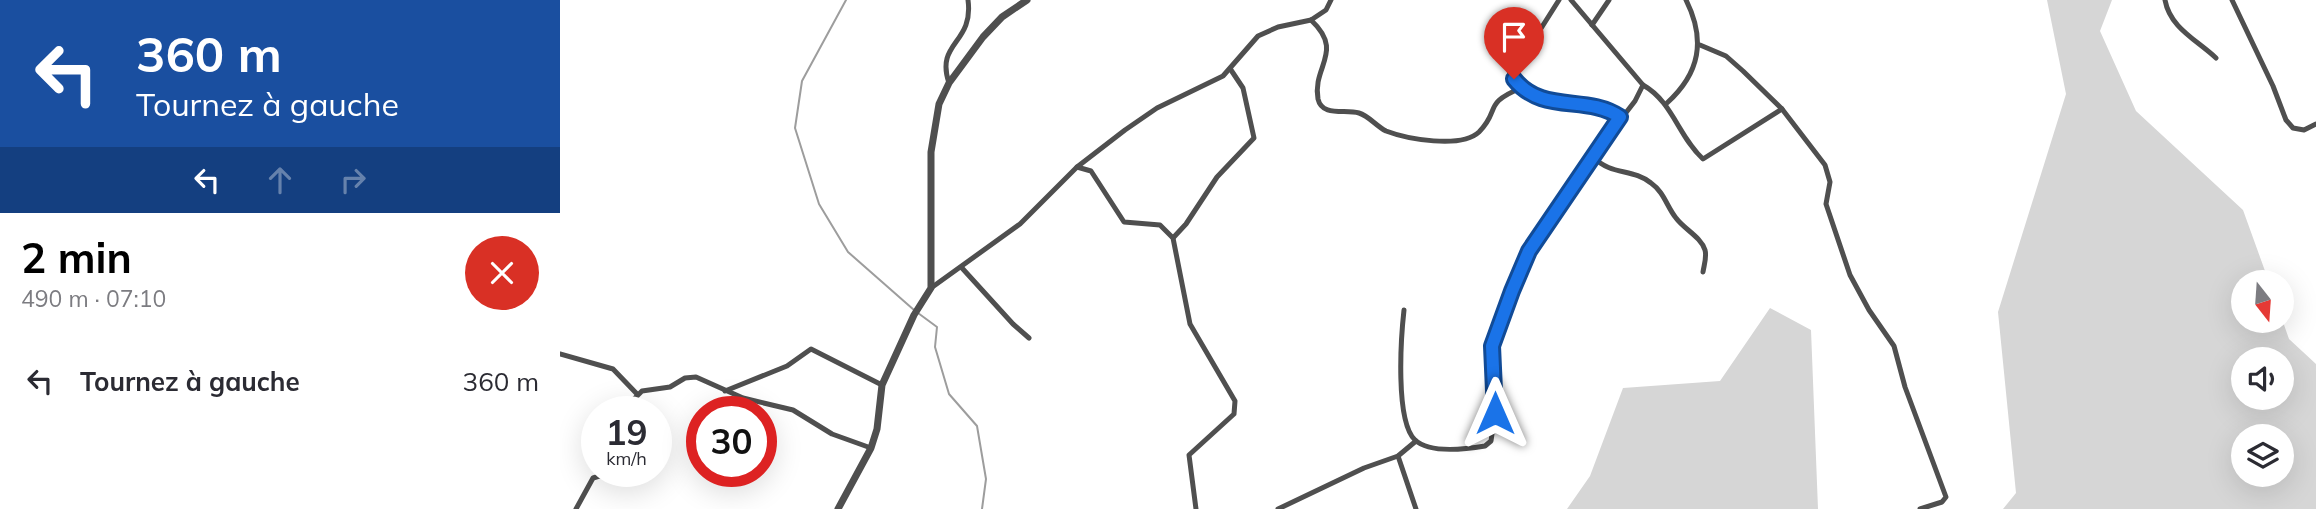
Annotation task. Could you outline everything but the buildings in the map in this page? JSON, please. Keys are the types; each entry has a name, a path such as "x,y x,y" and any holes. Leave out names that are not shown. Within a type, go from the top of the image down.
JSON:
{"street":[{"path":"949,83 943,67 944,58 968,22 968,0"},
{"path":"932,288 930,185 933,125 949,83 983,37 1002,17 1027,0"},
{"path":"838,509 871,448 877,429 882,385 914,316 932,288 1020,224 1077,167 1157,108 1211,84 1231,69 1258,36 1278,27 1311,20 1326,10 1331,0"},
{"path":"1559,0 1539,30 1507,58 1508,66 1521,88 1547,101 1601,106 1620,117"},
{"path":"1571,0 1643,85 1667,103 1686,137 1703,159 1782,109"},
{"path":"1592,25 1609,0"},
{"path":"1667,103 1681,90 1700,45 1696,21 1686,0"},
{"path":"2165,0 2168,13 2184,33 2216,58"},
{"path":"2232,0 2264,64 2286,120 2294,128 2304,130 2316,124"},
{"path":"1311,20 1323,32 1328,46 1317,95 1320,106 1327,111 1362,114 1387,131 1435,141 1464,140 1481,130 1498,98 1521,88"},
{"path":"1700,45 1726,56 1782,109 1825,165 1830,182 1826,204 1850,275 1869,310 1894,346 1905,387 1946,497 1942,502 1920,509"},
{"path":"1173,239 1217,177 1254,138 1243,88 1231,69"},
{"path":"1404,310 1400,351 1402,391 1409,431 1416,441 1443,449 1475,448 1491,441 1495,413 1494,333 1529,251 1577,176 1620,117 1635,102 1643,85"},
{"path":"1593,157 1608,170 1636,175 1651,182 1660,191 1678,221 1704,246 1706,257 1703,272"},
{"path":"1077,167 1091,171 1124,222 1160,225 1173,239 1190,324 1235,401 1234,414 1189,455 1196,509"},
{"path":"962,268 1029,338"},
{"path":"725,391 787,366 811,349 882,385"},
{"path":"560,354 613,369 637,394 670,387 691,377 725,391 793,410 832,434 871,448"},
{"path":"1278,509 1364,468 1398,456 1416,441"},
{"path":"1398,456 1416,509"},
{"path":"576,509 588,487"}],"shaded area":[{"path":"2047,0 2112,0 2100,31 2136,111 2243,210 2265,270 2231,270 2231,333 2287,333 2289,339 2316,364 2316,509 2003,509 2016,493 1998,312 2066,94"},
{"path":"1770,308 1811,330 1818,509 1567,509 1590,476 1623,388 1720,381"}],"waterway":[{"path":"846,0 802,81 795,128 819,204 848,252 914,310"},
{"path":"918,313 937,327 935,347 949,394 977,426 986,479 982,509"}],"route":[{"path":"1495,413 1492,346 1494,333 1529,251 1577,176 1620,117 1601,106 1547,101 1521,88 1514,79"}]}
